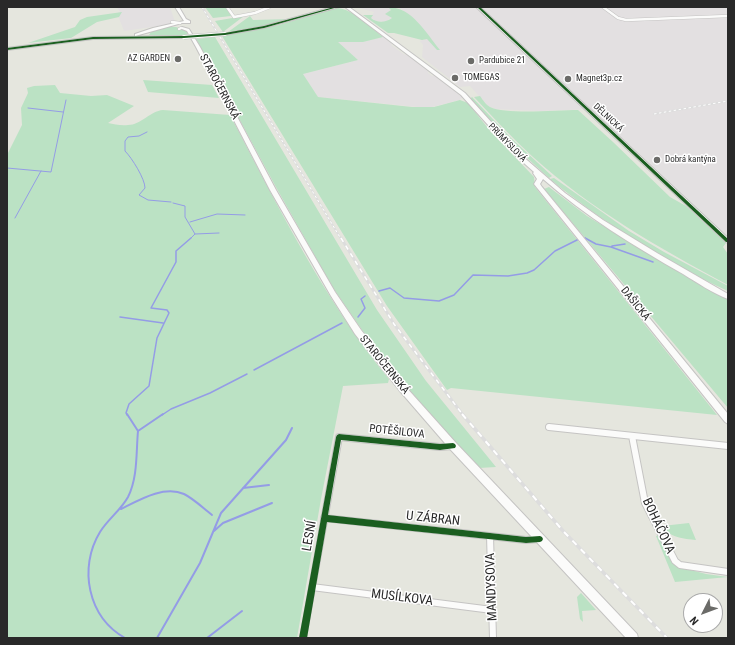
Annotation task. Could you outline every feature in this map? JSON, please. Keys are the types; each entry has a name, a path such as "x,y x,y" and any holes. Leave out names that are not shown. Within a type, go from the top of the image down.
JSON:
{"main road":[{"name":"STAROČERNSKÁ","path":"177,7 185,20 190,23 190,29 198,47"},
{"name":"STAROČERNSKÁ","path":"177,7 182,20 179,26 188,30 198,47 273,190 332,294 358,332 382,364 453,446 632,638"},
{"path":"7,48 77,39 184,37 225,34 264,27 336,7"},
{"name":"DĚLNICKÁ","path":"478,7 728,241"},
{"path":"331,8 346,8 355,14 457,89 481,114"},
{"path":"123,37 163,27 179,26 190,23"},
{"path":"143,37 148,31"},
{"name":"PRŮMYSLOVÁ","path":"481,114 496,133 531,167"},
{"name":"PRŮMYSLOVÁ","path":"481,114 544,182 563,190 644,248"},
{"name":"DAŠICKÁ","path":"531,167 728,419"},
{"name":"PRŮMYSLOVÁ","path":"544,182 552,185 593,215 644,248 728,297"}],"street":[{"path":"227,7 233,17 255,13 270,7"},
{"path":"603,7 618,18 630,20 728,16"},
{"path":"549,427 728,446"},
{"name":"POTĚŠILOVA","path":"338,437 342,436 440,447 453,446"},
{"name":"BOHÁČOVA","path":"632,436 646,503 674,561 680,565 728,572"},
{"name":"LESNÍ","path":"303,638 338,437"},
{"name":"U ZÁBRAN","path":"324,518 526,540 540,539"},
{"name":"MANDYSOVA","path":"490,536 493,638"},
{"name":"MUSÍLKOVA","path":"312,587 492,610"}],"shaded area":[{"path":"117,7 170,7 175,22 172,24 124,31 117,13 120,12"},
{"path":"355,7 388,7 391,10 387,14 392,18 385,22 375,21 371,17 374,12"},
{"path":"397,7 728,7 728,237 591,109 540,111 496,109 488,106 470,86 460,87 422,57 423,45 420,41 429,38 405,12"},
{"path":"383,37 392,44 391,45 405,55 406,54 428,71 428,73 432,76 435,75 462,97 460,100 428,108 318,97 303,74 358,60 337,42 363,42"}],"green space":[{"path":"205,7 226,7 231,16 213,18"},
{"path":"388,7 397,8 411,16 424,29 440,50 437,50 427,39 422,40 394,33 388,33 363,15 373,15 371,18 373,20 384,22 392,18 385,14 391,10"},
{"path":"336,8 349,11 367,23 383,37 363,42 338,42 358,60 303,74 318,97 412,107 434,107 460,100 468,103 491,132 534,177 535,187 717,415 451,388 447,390 387,306 222,36 279,25"},
{"path":"122,12 119,17 97,22 71,38 28,43 75,27 80,20 87,17"},
{"path":"244,16 223,32 215,21"},
{"path":"250,16 253,20 291,19 264,26 228,32"},
{"path":"167,27 176,27 188,31 187,36 149,35 151,32"},
{"path":"215,37 377,310 426,381 496,467 479,468 439,425 386,362 333,288 277,189 196,39"},
{"path":"143,80 212,85 219,98 148,92"},
{"path":"55,85 60,93 91,96 107,95 134,106 108,123 123,125 133,124 158,111 163,110 230,115 303,252 343,317 365,349 389,379 388,383 343,386 321,499 297,638 7,638 7,155 22,125 21,108 28,93 27,88 34,86"},
{"path":"480,96 490,107 508,111 532,112 578,110 670,197 686,206 726,243 723,247 728,254 728,285 627,227 602,211 555,176 533,157 474,97"},
{"path":"472,97 510,137 552,176 549,178 500,133 470,99"},
{"path":"554,178 629,231 664,252 728,286 728,291 682,268 636,241 570,195 550,179"},
{"path":"549,187 587,216 687,277 728,299 728,408 544,189"},
{"path":"689,523 696,540 672,535 662,526"},
{"path":"661,535 663,545 676,566 706,574 728,577 675,582 656,536"},
{"path":"581,593 596,610 582,611 583,622 580,619 577,597"}],"waterway":[{"path":"41,171 51,172 66,100"},
{"path":"28,108 63,112"},
{"path":"147,132 139,136 128,137 125,141 125,151 131,158 143,179 145,188 139,195 148,200 171,202"},
{"path":"7,168 41,171"},
{"path":"15,218 41,171"},
{"path":"173,203 185,206 185,217 195,234"},
{"path":"190,222 217,214 245,215"},
{"path":"195,234 219,233"},
{"path":"191,238 195,234"},
{"path":"127,415 126,413 129,404 149,386 157,338 169,313 167,310 151,308 176,262 176,251 191,238"},
{"path":"587,239 585,238 596,244 611,247 653,262"},
{"path":"379,291 390,288 404,298 439,301 454,295 473,275 508,276 527,273 534,270 555,251 579,239"},
{"path":"612,246 625,244"},
{"path":"358,317 365,308 361,299 365,296"},
{"path":"120,317 163,323"},
{"path":"254,370 342,323"},
{"path":"162,415 171,409 210,393 247,374"},
{"path":"127,414 138,431"},
{"path":"138,431 163,414"},
{"path":"243,488 286,440 292,428"},
{"path":"125,638 112,629 102,618 90,591 88,576 89,561 93,546 100,532 125,502 134,481 138,431"},
{"path":"243,488 269,485"},
{"path":"157,638 200,563 221,513 243,488"},
{"path":"121,509 152,495 168,491 184,494 212,515"},
{"path":"214,531 223,523 272,503"},
{"path":"207,638 242,611"}],"railway":[{"path":"202,7 341,239"},
{"path":"654,114 728,101"},
{"path":"341,238 394,324 463,415"},
{"path":"462,414 564,532 667,638"}],"cycle path":[{"path":"7,49 93,38 184,37 225,34 264,27 337,7"},
{"path":"478,7 728,241"},
{"path":"303,638 339,437 440,447 453,446"},
{"path":"324,518 526,540 540,539"}],"place":[{"name":"AZ GARDEN","path":"178,59"},
{"name":"Pardubice 21","path":"471,61"},
{"name":"TOMEGAS","path":"455,78"},
{"name":"Magnet3p.cz","path":"568,79"},
{"name":"Dobrá kantýna","path":"657,160"}]}
